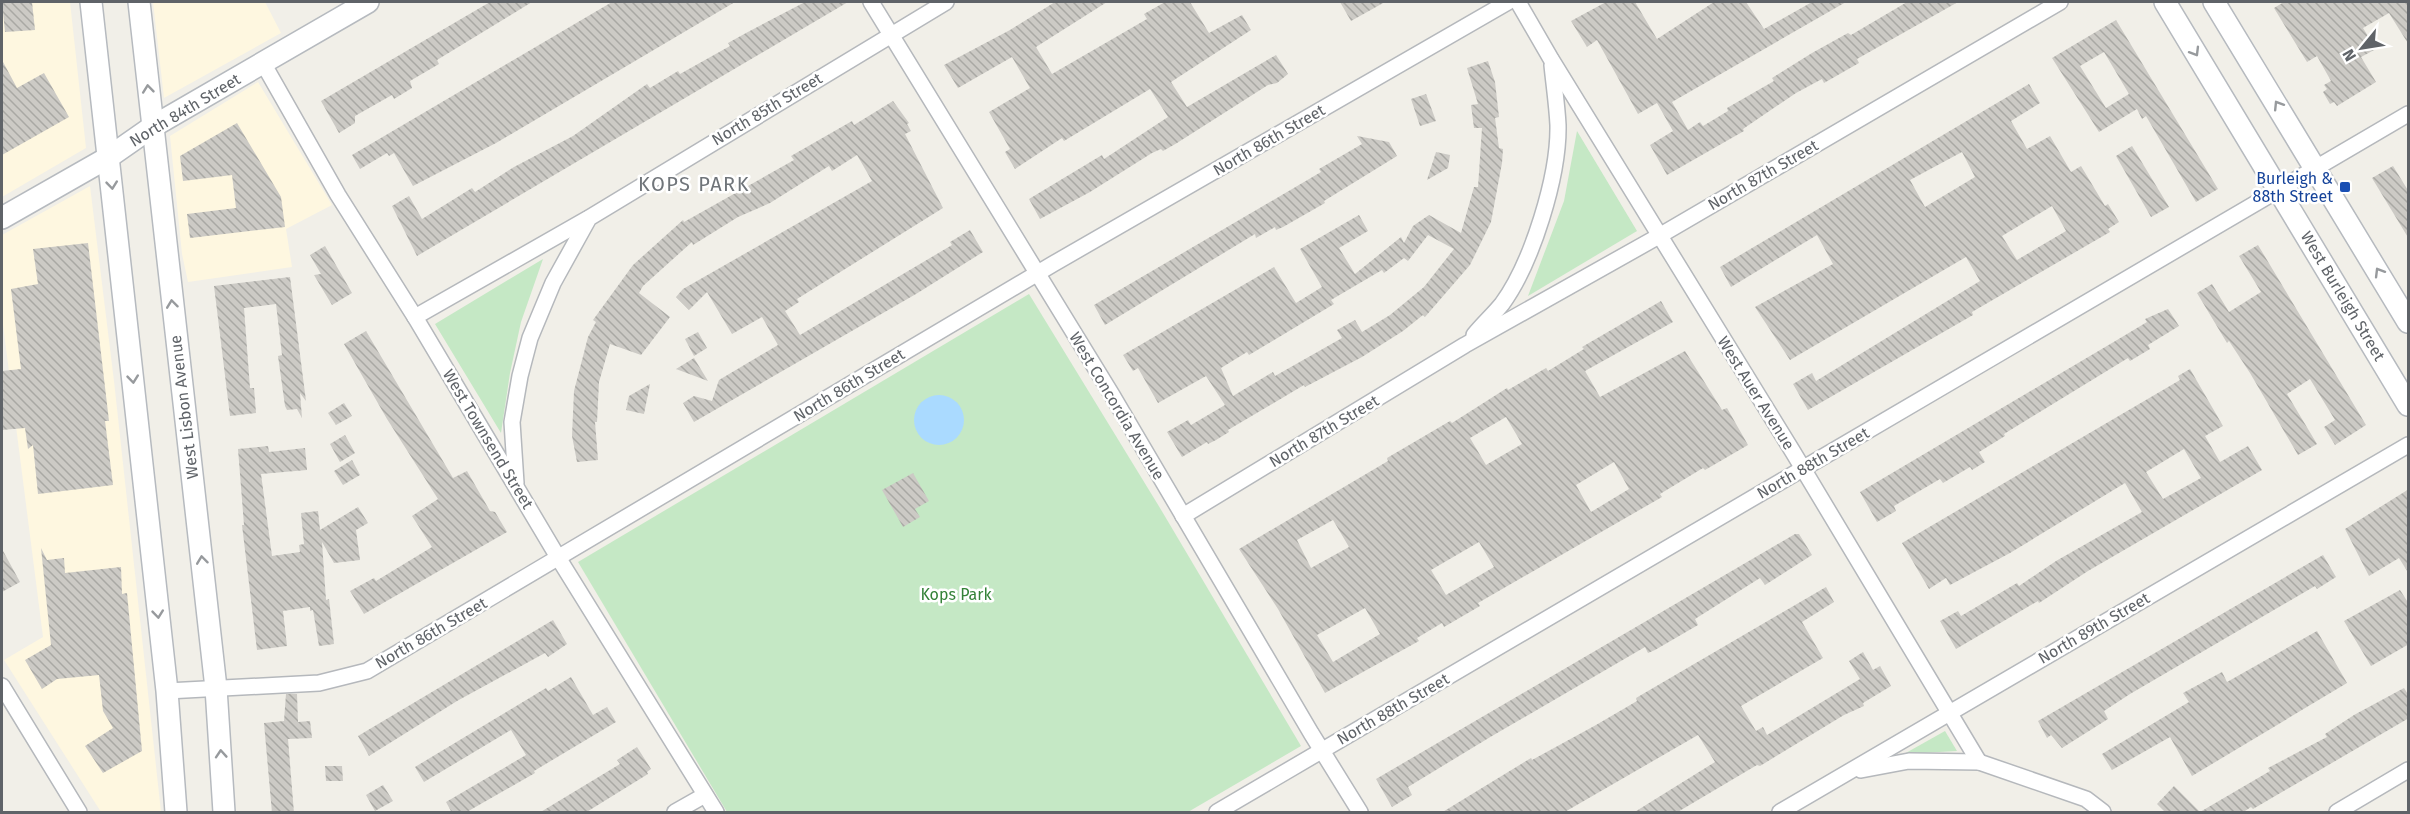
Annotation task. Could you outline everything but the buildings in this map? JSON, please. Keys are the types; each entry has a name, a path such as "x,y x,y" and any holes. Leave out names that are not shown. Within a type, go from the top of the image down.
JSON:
{"main road":[{"path":"91,2 166,691 176,813"},
{"name":"West Lisbon Avenue","path":"139,2 216,688 224,813"},
{"name":"North 84th Street","path":"2,218 108,157 152,127 368,2"},
{"name":"West Burleigh Street","path":"2165,2 2409,405"},
{"path":"2214,2 2409,322"}],"street":[{"name":"West Concordia Avenue","path":"871,2 1360,813"},
{"name":"North 85th Street","path":"415,317 589,218 946,2"},
{"name":"North 86th Street","path":"166,691 318,683 367,671 1036,274 1508,2"},
{"name":"West Auer Avenue","path":"1518,2 1979,762"},
{"name":"North 87th Street","path":"1183,516 1465,345 1659,236 2060,2"},
{"name":"North 87th Street","path":"1465,345 1503,303 1528,254 1549,194 1558,127 1551,59"},
{"name":"West Townsend Street","path":"263,63 338,195 415,317 559,559 716,813"},
{"name":"North 88th Street","path":"1217,813 2409,114"},
{"name":"North 85th Street","path":"516,485 512,422 522,366 530,338 553,283 589,218"},
{"name":"North 89th Street","path":"1780,813 2409,445"},
{"path":"2,686 79,813"},
{"path":"1849,772 1909,760 1979,762 2086,799 2103,813"},
{"path":"2337,813 2409,770"},
{"path":"675,813 705,795"}],"shaded area":[{"path":"2,2 70,2 86,148 2,197"},
{"path":"153,2 265,2 281,33 164,98"},
{"path":"258,82 332,205 286,229 292,267 188,282 182,254 170,136"},
{"path":"90,186 114,381 161,812 101,812 4,660 43,637 2,317 2,235"}],"green space":[{"path":"1577,131 1637,231 1528,296 1564,201"},
{"path":"543,259 521,322 501,433 435,324"},
{"name":"Kops Park","path":"1029,294 1160,508 1301,746 1188,812 727,812 578,562"},
{"path":"1945,731 1957,751 1904,754"}],"water":[{"path":"939,395 957,402 964,420 957,438 939,445 921,438 914,420 921,402"}],"place":[{"name":"Burleigh & 88th Street","path":"2345,187"}],"district":[{"name":"KOPS PARK","path":"694,184"}]}
